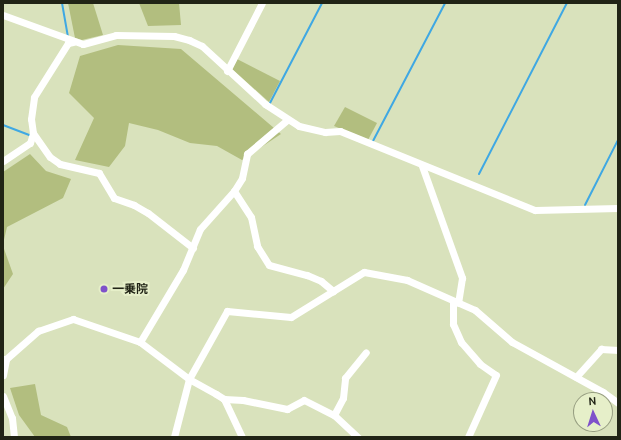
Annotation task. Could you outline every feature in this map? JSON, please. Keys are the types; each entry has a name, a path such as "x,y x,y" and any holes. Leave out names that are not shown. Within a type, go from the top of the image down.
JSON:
{"street":[{"path":"228,71 262,3"},
{"path":"3,15 73,42 83,44 116,34 174,36 202,46 265,104 287,120 317,131 340,132 422,166 536,210 618,208"},
{"path":"73,42 68,43 34,97 30,119 33,133 50,157 60,164 100,173 114,198 148,212 193,248"},
{"path":"140,342 183,270 200,229 234,191 242,178 247,154 287,120"},
{"path":"3,161 30,144 33,133"},
{"path":"422,166 462,278 455,302 453,324 460,342 480,364 496,376 468,437"},
{"path":"234,191 251,217 257,246 269,265 307,275 321,281 333,291"},
{"path":"174,437 188,379 227,311 291,317 364,272 378,273 407,280 475,310 512,342 576,377 618,404"},
{"path":"3,374 5,359 38,331 73,319 140,342 188,379 224,400 243,400 287,410 304,400 334,415 358,437"},
{"path":"576,377 601,349 618,350"},
{"path":"334,415 343,398 346,378 366,352"},
{"path":"3,396 12,418 14,437"},
{"path":"224,400 242,437"}],"green space":[{"path":"68,3 93,3 103,35 82,40 75,38"},
{"path":"139,3 179,3 181,25 148,26"},
{"path":"118,45 181,49 281,134 242,160 217,146 190,143 158,130 129,123 125,146 109,167 75,160 94,118 69,93 80,56"},
{"path":"237,59 280,81 269,102 232,69"},
{"path":"345,107 377,123 368,140 334,126"},
{"path":"30,154 46,171 71,179 63,198 7,227 3,244 3,172"},
{"path":"3,246 13,274 3,289"},
{"path":"35,384 41,415 67,427 71,437 35,437 19,415 10,388"}],"waterway":[{"path":"62,3 68,36"},
{"path":"270,103 322,3"},
{"path":"373,141 445,3"},
{"path":"479,174 567,3"},
{"path":"3,125 29,135"},
{"path":"585,205 618,140"}],"place":[{"name":"一乗院","path":"104,289"}]}
